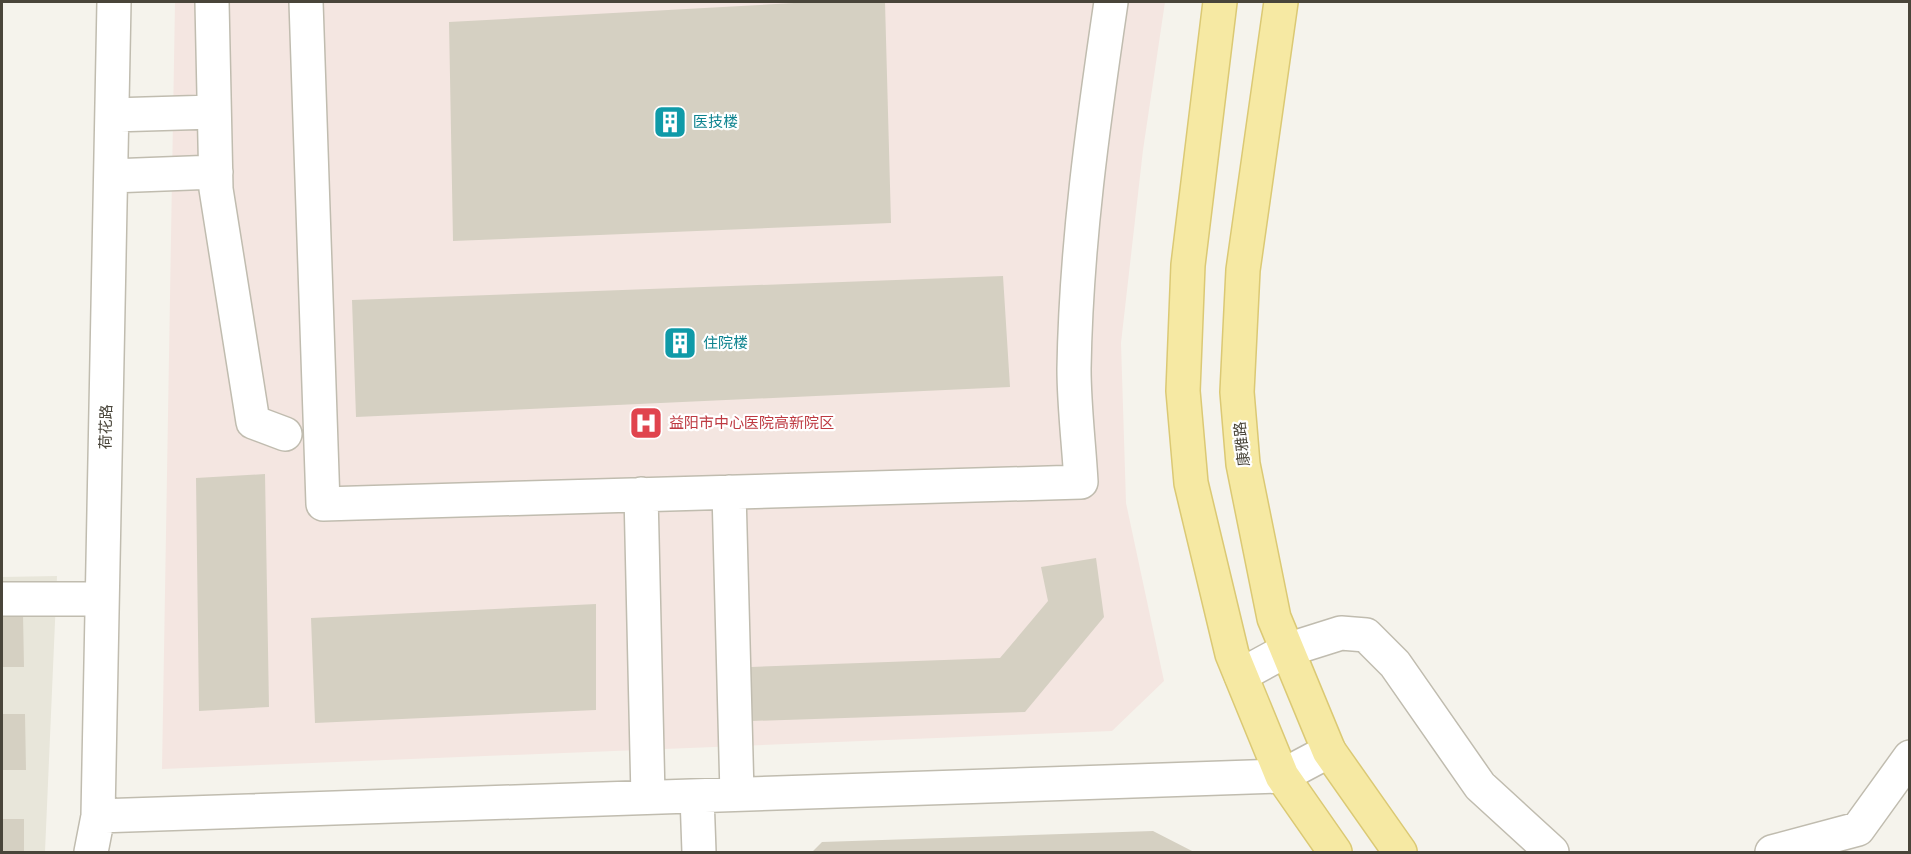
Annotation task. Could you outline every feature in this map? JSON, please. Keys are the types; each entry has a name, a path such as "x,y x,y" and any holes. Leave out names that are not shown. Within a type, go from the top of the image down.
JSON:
{"main road":[{"path":"1220,2 1188,265 1183,391 1191,483 1232,654 1282,776 1335,852"},
{"name":"康雅路","path":"1281,2 1243,270 1238,392 1243,464 1274,618 1329,751 1400,852"}],"street":[{"name":"荷花路","path":"90,852 98,816 114,2"},
{"path":"212,2 216,189 253,422 285,434"},
{"path":"306,2 323,504 1081,482 1074,371 1078,256 1098,85 1111,2"},
{"path":"112,115 214,112"},
{"path":"111,176 216,172"},
{"path":"729,492 737,794"},
{"path":"641,494 681,852"},
{"path":"2,599 102,599"},
{"path":"1241,675 1287,650 1341,633 1366,635 1395,664 1480,786 1552,852"},
{"path":"98,816 1282,776 1329,751"},
{"path":"1772,852 1858,829 1910,757"},
{"path":"675,796 699,852"}],"shaded area":[{"name":"益阳市中心医院高新院区","path":"175,2 1165,2 1143,150 1121,343 1126,503 1164,681 1112,731 162,769"},
{"path":"57,576 45,852 2,852 2,577"}],"building":[{"name":"医技楼","path":"812,2 885,2 891,223 453,241 449,22"},
{"name":"住院楼","path":"1003,276 1010,387 356,417 352,300"},
{"path":"265,474 269,707 199,711 196,478"},
{"path":"1096,558 1104,617 1025,712 751,721 751,667 1000,658 1048,601 1041,567"},
{"path":"596,604 596,710 315,723 311,618"},
{"path":"23,614 24,667 2,667 2,615"},
{"path":"2,714 25,714 26,770 2,770"},
{"path":"2,819 24,819 24,852 2,852"},
{"path":"1153,831 1194,852 812,852 822,842"}],"place":[{"name":"医技楼","path":"670,122"},
{"name":"住院楼","path":"680,343"},
{"name":"益阳市中心医院高新院区","path":"646,423"}]}
